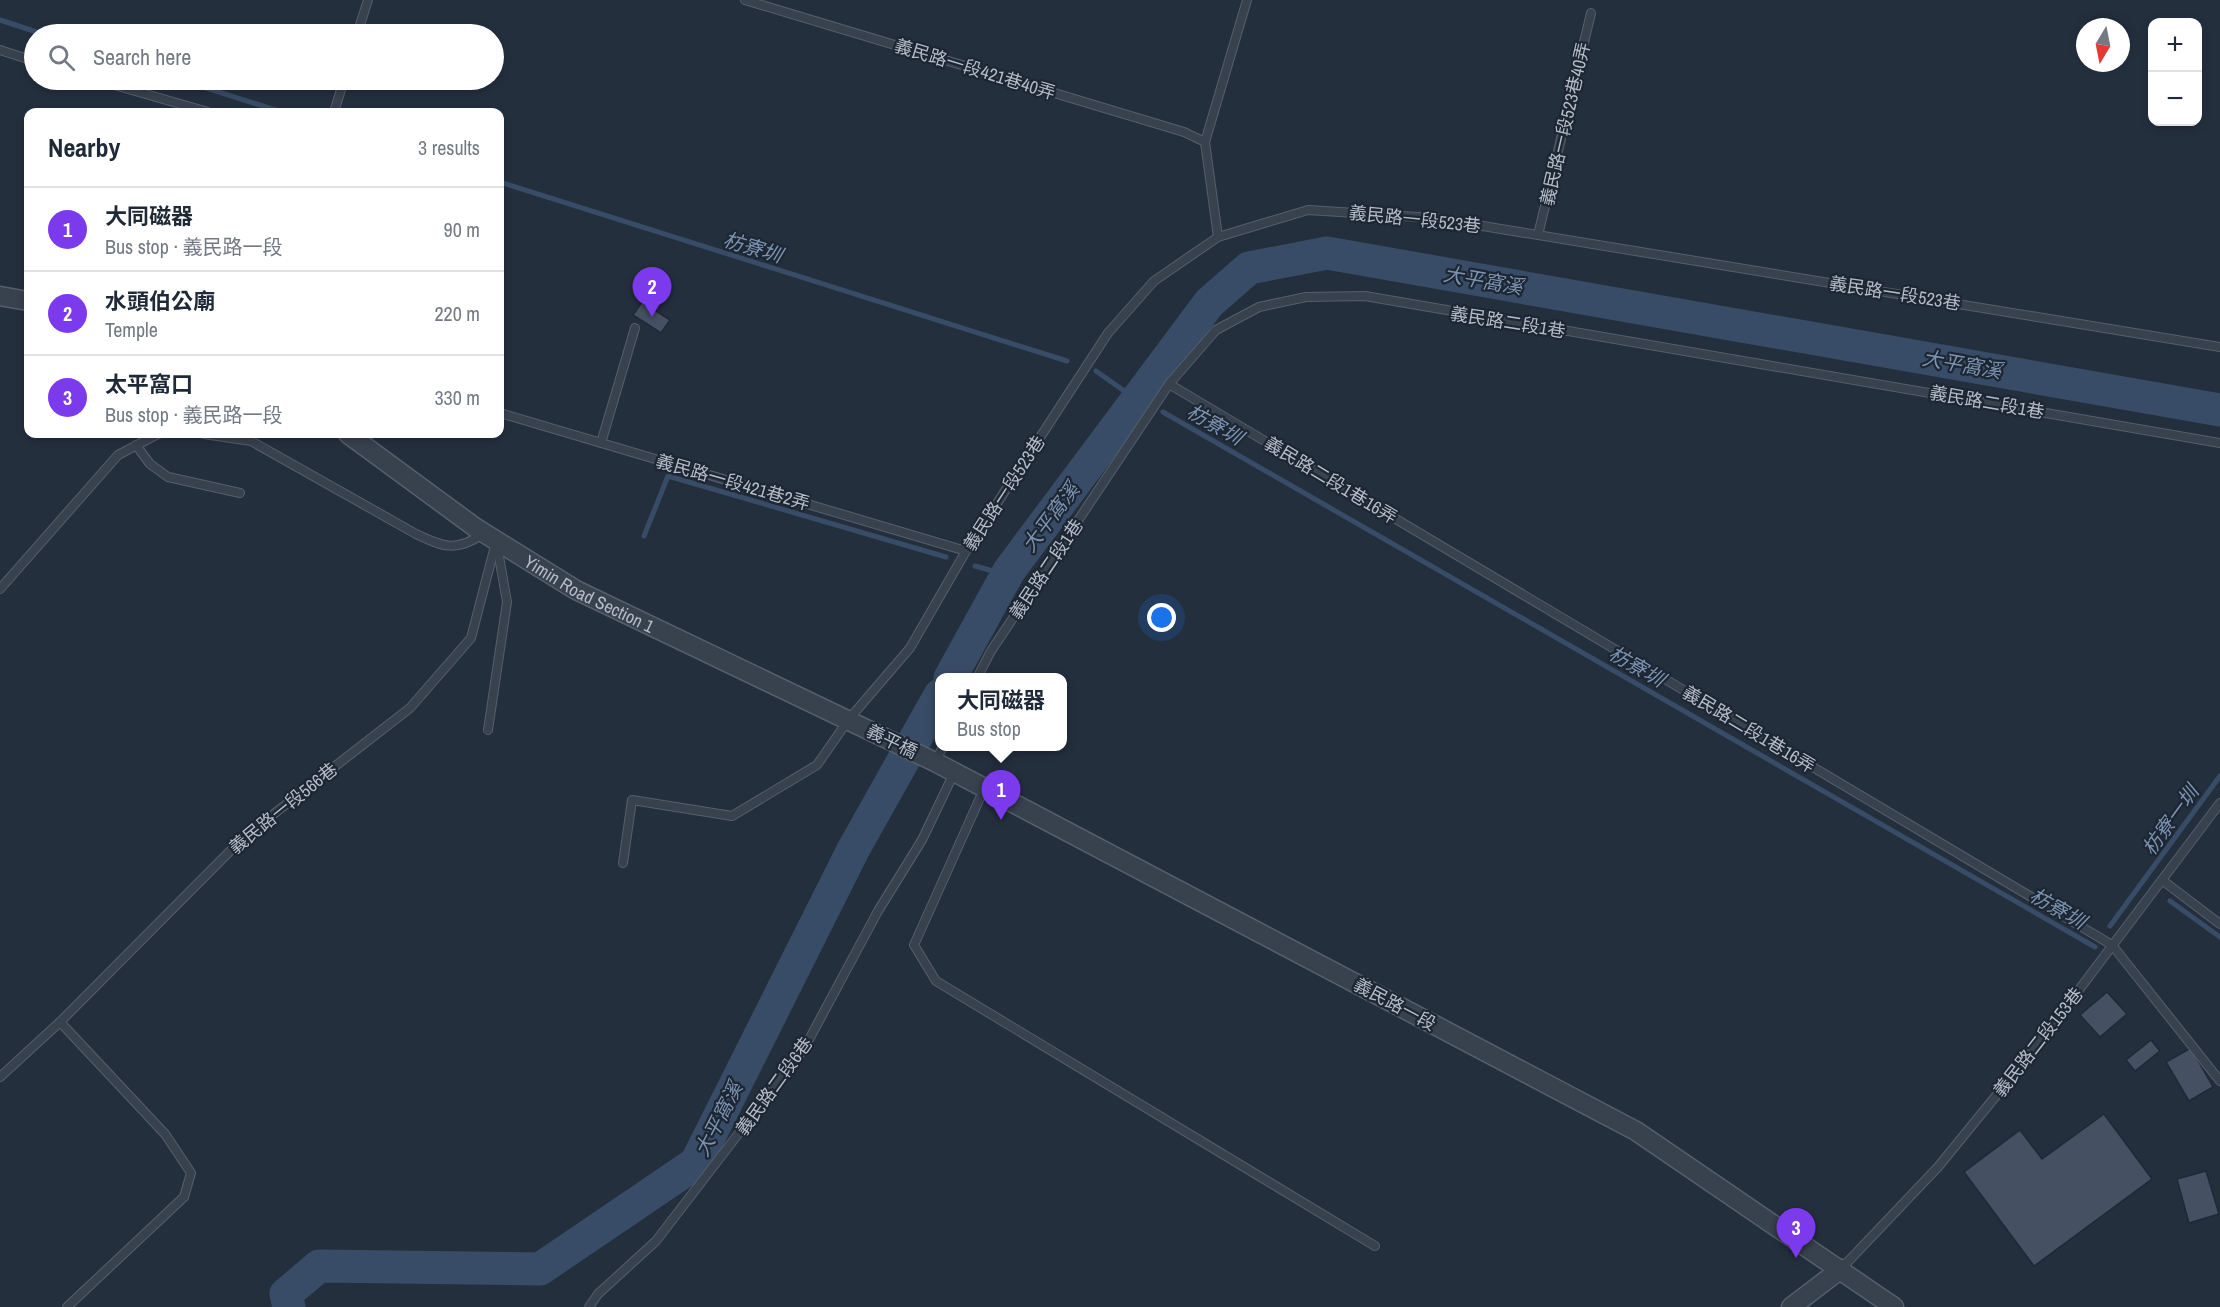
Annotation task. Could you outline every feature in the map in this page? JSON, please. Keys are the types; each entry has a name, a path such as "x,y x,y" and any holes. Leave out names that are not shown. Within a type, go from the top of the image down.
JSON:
{"street":[{"path":"0,296 24,300"},
{"name":"Yimin Road Section 1","path":"354,438 490,537 576,590 849,720"},
{"name":"義平橋","path":"849,720 939,754"},
{"name":"義民路一段","path":"939,754 954,773 1636,1131 1894,1307"},
{"path":"1791,1307 1841,1269"}],"lane":[{"path":"360,24 368,0"},
{"name":"義民路一段421巷40弄","path":"745,0 1184,132 1205,142"},
{"path":"1218,237 1205,142 1247,0"},
{"name":"義民路一段523巷40弄","path":"1538,235 1591,13"},
{"path":"0,51 24,58"},
{"path":"132,90 194,108"},
{"path":"335,108 341,90"},
{"name":"義民路一段523巷","path":"624,863 632,800 732,816 818,765 849,720 910,648 966,551 1108,333 1154,281 1218,237 1308,210 1434,218 2220,347"},
{"name":"義民路二段1巷","path":"980,673 991,651 1169,384 1216,330 1259,307 1306,297 1365,296 2220,443"},
{"path":"601,443 635,328"},
{"name":"義民路二段1巷16弄","path":"1169,384 2112,945"},
{"name":"義民路一段421巷2弄","path":"504,414 966,551"},
{"path":"0,589 118,455 151,438"},
{"path":"231,438 251,441 416,534 444,547 490,537 507,602 488,730"},
{"path":"136,446 150,464 168,477 240,493"},
{"name":"義民路一段566巷","path":"0,1077 60,1022 244,837 410,708 471,638 490,537"},
{"name":"義民路二段6巷","path":"589,1307 598,1294 656,1241 805,1047 878,910 922,840 954,773"},
{"path":"984,789 914,945 936,981 1375,1246"},
{"name":"義民路二段153巷","path":"1841,1269 1938,1167 2035,1048 2220,803"},
{"path":"2162,880 2220,924"},
{"path":"2112,945 2220,1081"},
{"path":"60,1022 165,1134 191,1173 184,1197 67,1307"}],"building":[{"path":"642,302 670,320 661,333 633,315"},
{"path":"2107,992 2127,1014 2100,1037 2080,1015"},
{"path":"2151,1040 2160,1051 2135,1071 2126,1060"},
{"path":"2191,1048 2213,1087 2189,1101 2166,1062"},
{"path":"2104,1114 2152,1179 2034,1266 1964,1172 2020,1130 2042,1159"},
{"path":"2206,1171 2219,1214 2189,1223 2177,1179"}],"waterway":[{"name":"枋寮圳","path":"0,20 24,28"},
{"name":"枋寮圳","path":"213,90 269,108"},
{"name":"枋寮圳","path":"504,183 1067,361"},
{"name":"大平窩溪","path":"953,673 1009,571 1209,303 1249,268 1327,253 2220,410"},
{"path":"1096,371 1137,400"},
{"name":"枋寮圳","path":"1163,412 2095,947"},
{"path":"644,536 668,476 946,557"},
{"path":"975,566 1007,575"},
{"name":"大平窩溪","path":"289,1307 286,1294 319,1266 540,1269 696,1163 853,850 935,704"},
{"name":"枋寮一圳","path":"2110,926 2220,776"},
{"name":"枋寮圳","path":"2170,901 2220,937"}],"place":[{"name":"水頭伯公廟","path":"652,317"},
{"name":"大同磁器","path":"1001,820"},
{"name":"太平窩口","path":"1796,1258"}]}
